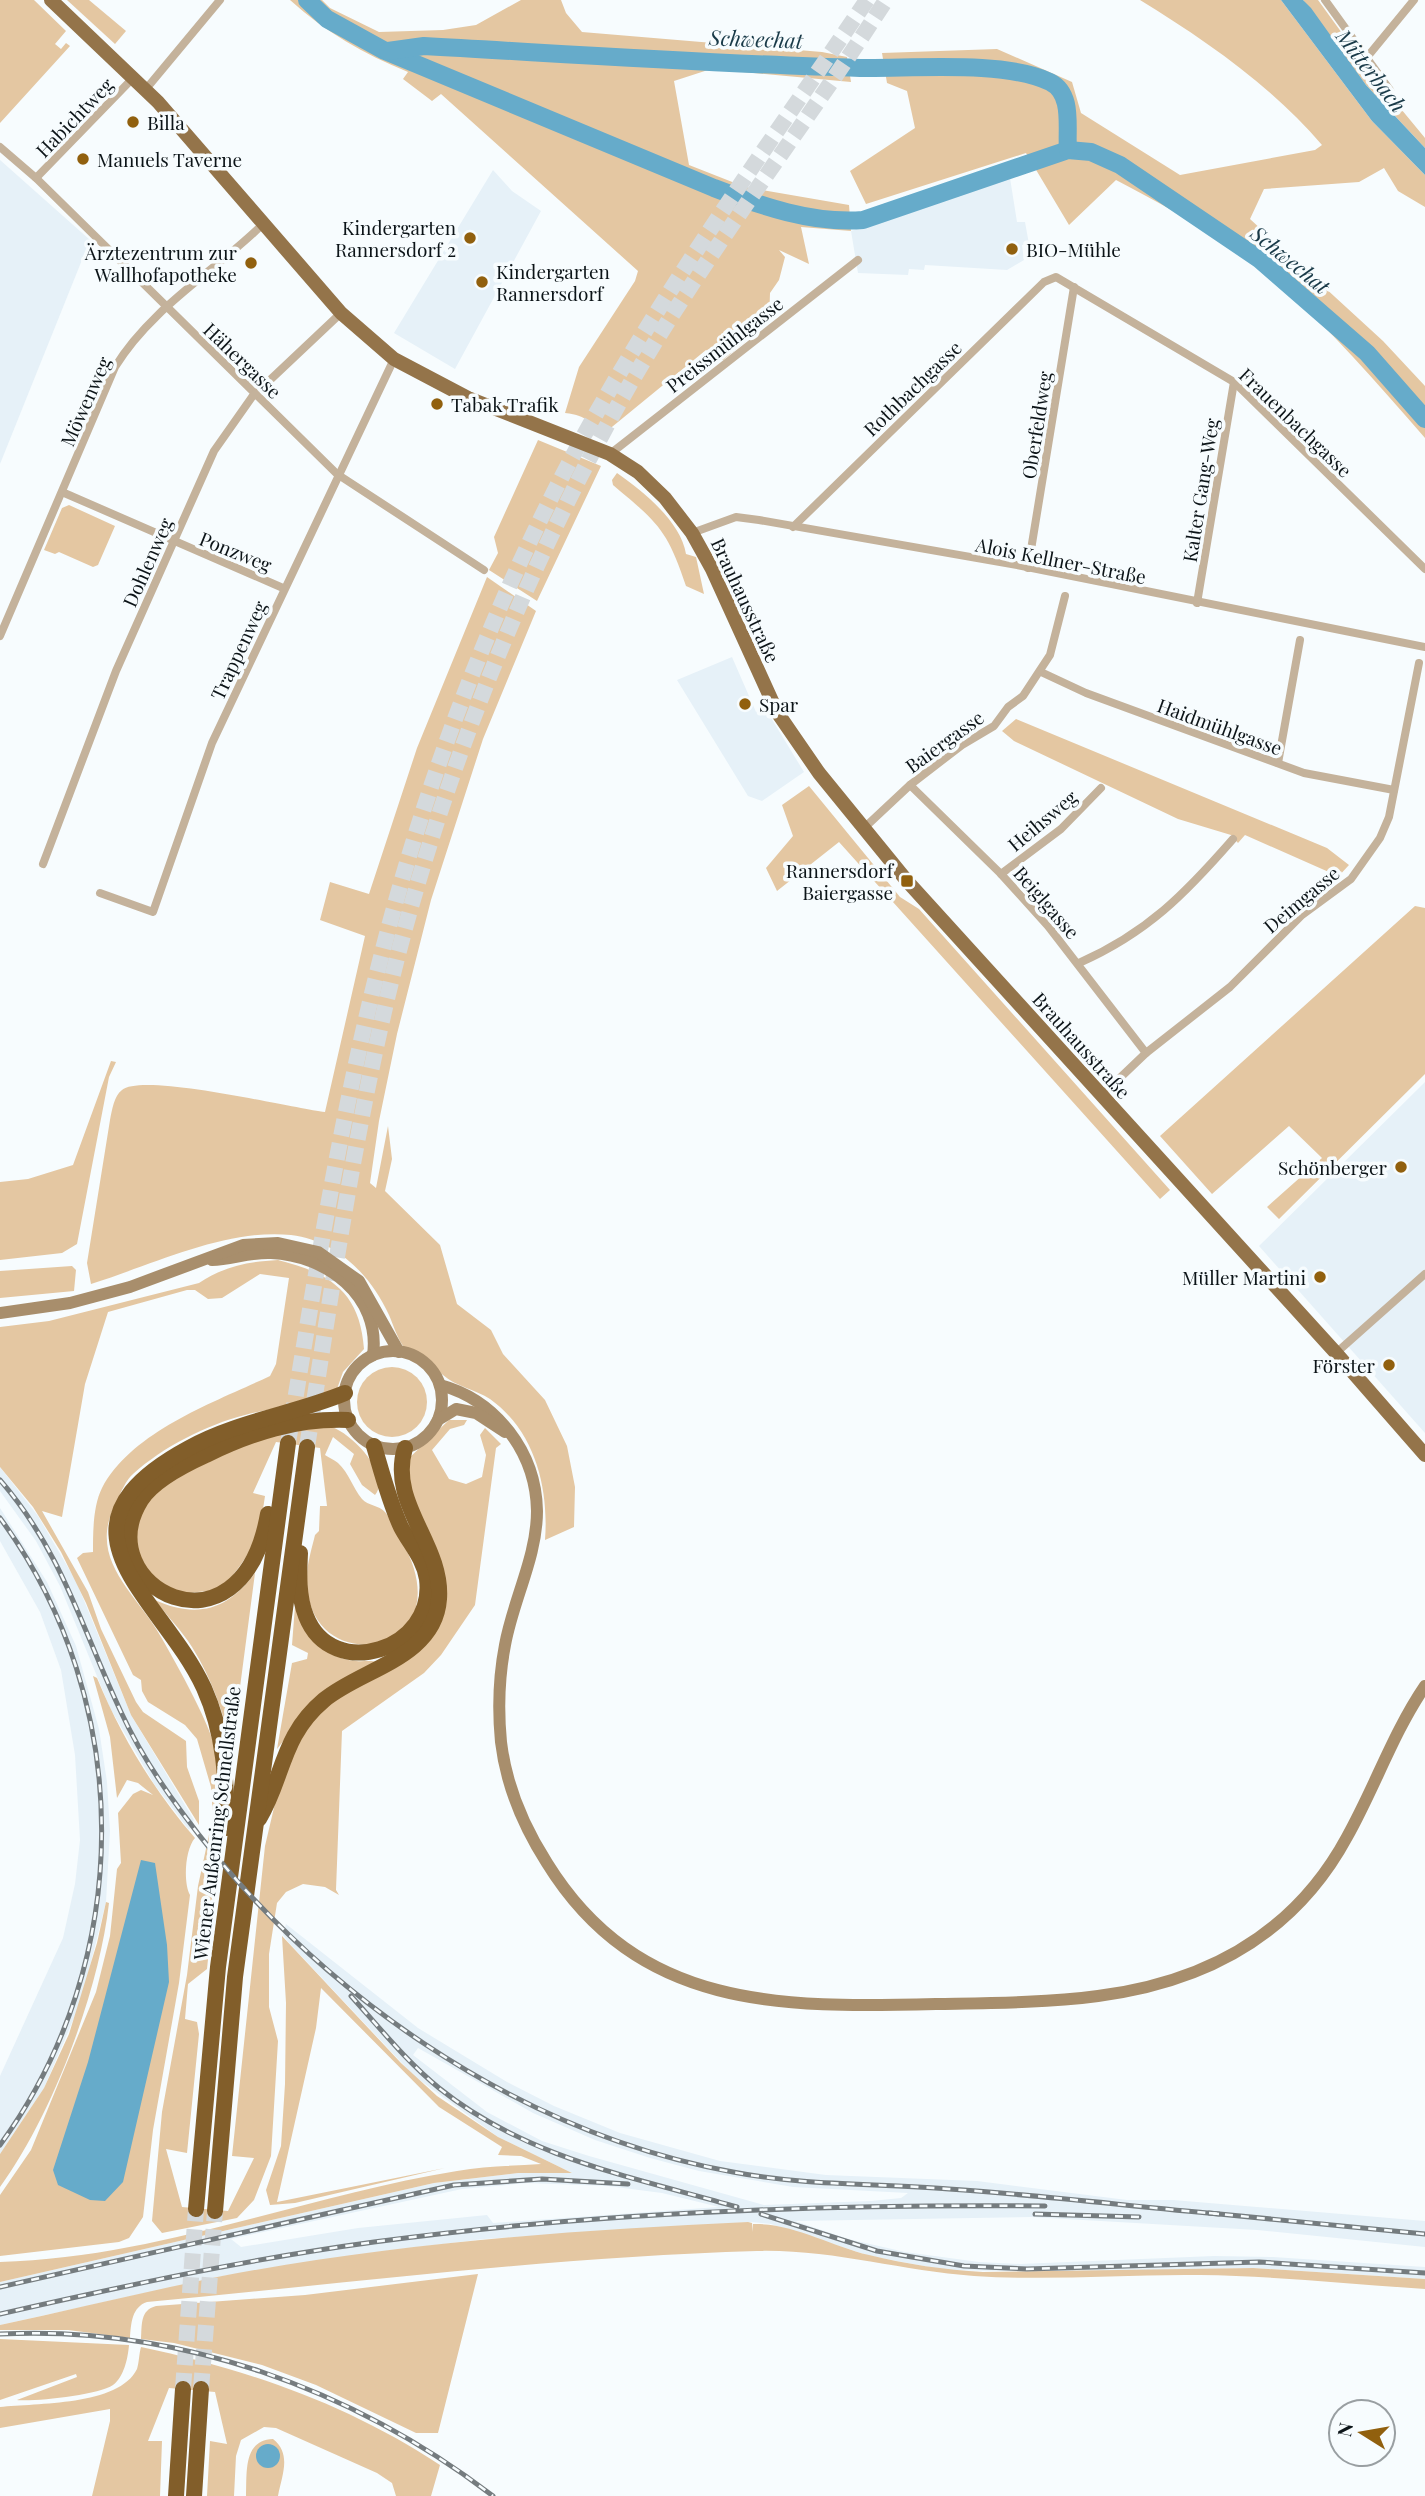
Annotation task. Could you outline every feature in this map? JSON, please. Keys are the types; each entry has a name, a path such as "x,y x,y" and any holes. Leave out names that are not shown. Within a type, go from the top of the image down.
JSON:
{"highway":[{"path":"233,1850 227,1827 224,1751 216,1720 190,1662 139,1593 123,1565 117,1540 121,1516 131,1492 150,1472 190,1447 250,1422 345,1393"},
{"path":"282,1483 269,1509 265,1531 253,1560 231,1590 206,1601 193,1600 170,1597 148,1583 135,1562 129,1540 133,1518 142,1498 158,1483 193,1461 277,1426 325,1419 348,1420"},
{"name":"Wiener Außenring Schnellstraße","path":"196,2209 217,1976 288,1443"},
{"path":"296,1514 301,1598 307,1619 317,1634 336,1646 363,1653 386,1649 404,1638 421,1617 427,1580 422,1561 394,1508 374,1446"},
{"name":"Wiener Außenring Schnellstraße","path":"215,2211 227,2051 254,1827 307,1447"},
{"path":"254,1827 268,1804 286,1749 304,1721 324,1700 346,1684 400,1657 419,1640 433,1622 439,1601 438,1579 432,1557 404,1493 400,1466 405,1448"},
{"path":"176,2496 183,2389"},
{"path":"194,2496 201,2389"}],"main road":[{"name":"Brauhausstraße","path":"51,0 146,89 341,313 394,359 468,398 610,454 653,485 692,533 712,569 777,712 819,773 863,829 1425,1455"},
{"path":"0,1312 69,1303 130,1287 205,1260 221,1251 260,1243 318,1252 359,1281 399,1352"},
{"path":"205,1260 270,1253 307,1259 328,1268 344,1281 365,1308 372,1325 373,1355"},
{"path":"438,1420 442,1399 440,1385 424,1362 399,1352 373,1355 355,1370 345,1393 348,1420 355,1431 374,1446 405,1448 426,1436 438,1420 456,1409 476,1413 514,1438"},
{"path":"440,1385 484,1406 514,1438 526,1459 537,1511 534,1541 505,1645 500,1694 502,1744 513,1791 530,1836 560,1884 584,1913 615,1940 650,1964 695,1984 747,1999 844,2007 1037,2002 1139,1991 1198,1972 1243,1950 1284,1919 1319,1882 1349,1833 1394,1740 1425,1686"}],"street":[{"path":"146,89 220,0"},
{"path":"1325,0 1390,90"},
{"path":"1368,57 1414,0"},
{"name":"Habichtweg","path":"36,178 134,77"},
{"name":"Hähergasse","path":"0,148 36,178 337,474 484,570"},
{"name":"Möwenweg","path":"0,636 115,367 128,345 262,224"},
{"name":"Preissmühlgasse","path":"610,454 858,260"},
{"name":"Frauenbachgasse","path":"1056,277 1234,382 1425,569"},
{"name":"Rothbachgasse","path":"793,527 1044,282 1056,277"},
{"name":"Oberfeldweg","path":"1028,568 1074,287"},
{"name":"Dohlenweg","path":"43,864 116,671 214,451 233,420 255,394 341,313"},
{"name":"Trappenweg","path":"100,893 153,912 212,743 337,474 394,359"},
{"name":"Kalter Gang-Weg","path":"1197,603 1234,382"},
{"name":"Ponzweg","path":"62,492 173,543 283,588"},
{"name":"Alois Kellner-Straße","path":"692,533 736,517 1028,568 1425,648"},
{"name":"Baiergasse","path":"863,829 910,785 994,726 1041,672 1056,638 1065,596"},
{"path":"1278,763 1300,640"},
{"name":"Deimgasse","path":"1101,1096 1146,1053 1230,987 1302,915 1350,879 1380,838 1389,817 1419,663"},
{"name":"Haidmühlgasse","path":"1041,672 1086,694 1304,773 1394,790"},
{"name":"Beiglgasse","path":"910,785 1001,874 1079,963 1146,1053"},
{"name":"Heihsweg","path":"1001,874 1061,829 1101,788"},
{"path":"1079,963 1110,950 1158,918 1177,902 1233,839"},
{"path":"1336,1353 1425,1274"}],"shaded area":[{"path":"0,0 34,0 66,31 55,44 61,49 66,43 70,46 0,123"},
{"path":"67,0 89,0 126,31 115,44"},
{"path":"290,0 322,0 330,8 379,32 443,30 476,25 521,0 561,0 566,13 582,32 822,52 847,57 851,82 711,69 674,81 689,165 745,187 849,205 851,231 801,227 809,264 779,250 785,257 779,280 770,293 769,322 723,360 706,350 607,431 601,429 584,418 565,413 579,367 635,281 638,271 441,94 432,101 403,79 408,72 346,41"},
{"path":"1140,0 1281,0 1372,121 1425,175 1425,207 1398,191 1384,168 1359,182 1264,189 1250,219 1383,341 1425,386 1425,438 1371,376 1274,279 1218,237 1116,180 1069,225 1026,153 866,204 850,171 915,128 907,91 887,83 882,53 997,49 1072,82 1081,113 1180,175 1315,150 1322,145 1282,103 1237,65"},
{"path":"1303,0 1318,0 1368,69 1425,138 1425,148 1366,85"},
{"path":"0,160 90,240 0,464"},
{"path":"493,170 512,191 541,211 455,369 394,333"},
{"path":"1010,178 1017,222 1025,222 1029,244 1022,245 1024,260 1007,270 925,265 924,270 909,269 908,275 858,273 851,231"},
{"path":"538,440 601,466 537,601 489,570 498,553 494,537"},
{"path":"617,473 649,498 677,530 686,554 696,557 704,594 686,586 673,552 659,528 613,485 612,480"},
{"path":"69,505 115,526 98,565 93,567 59,552 55,554 44,550 62,508"},
{"path":"487,577 536,611 483,739 431,900 397,1034 379,1121 370,1183 376,1188 388,1126 392,1159 385,1191 440,1245 457,1304 491,1330 503,1354 545,1400 567,1446 575,1487 574,1527 545,1540 546,1520 541,1481 536,1462 518,1427 490,1399 448,1379 426,1357 405,1348 372,1286 362,1273 337,1252 308,1238 291,1235 241,1237 190,1250 91,1284 87,1263 112,1112 115,1099 122,1090 135,1086 158,1085 186,1088 325,1112 365,936 320,920 330,882 369,894 417,748"},
{"path":"732,657 756,712 765,708 804,772 762,801 748,796 677,680"},
{"path":"1016,719 1327,848 1349,865 1336,879 1331,873 1245,835 1238,843 1231,835 1178,819 1014,741 1002,731"},
{"path":"809,786 900,897 919,909 1170,1190 1160,1199 839,842 777,891 766,868 793,836 782,805"},
{"path":"1415,906 1425,908 1425,1074 1279,1219 1267,1207 1322,1158 1289,1126 1212,1194 1160,1136"},
{"path":"111,1061 116,1062 109,1077 77,1244 62,1253 0,1260 0,1182 28,1179 73,1165"},
{"path":"1425,1082 1425,1433 1259,1246"},
{"path":"278,1260 312,1271 339,1288 356,1312 364,1349 343,1372 337,1389 303,1402 215,1425 186,1438 145,1464 128,1479 120,1494 109,1522 107,1540 110,1558 118,1574 161,1637 194,1697 214,1745 220,1783 221,1836 207,1969 188,1984 185,2019 197,2022 199,2034 187,2153 166,2149 182,2207 228,2211 254,2158 232,2156 265,1846 284,1765 319,1711 430,1633 407,1460 449,1420 467,1420 464,1425 450,1429 432,1450 449,1479 466,1484 482,1477 486,1455 480,1435 485,1428 501,1444 496,1448 475,1605 441,1655 424,1673 342,1731 336,1890 339,1895 325,1887 303,1884 286,1892 277,1903 269,1954 269,2007 278,2041 271,2156 254,2200 237,2218 162,2233 152,2221 162,2112 187,1975 198,1886 213,1816 211,1787 197,1739 185,1725 148,1702 142,1691 141,1680 133,1675 77,1558 83,1553 93,1552 94,1519 99,1495 116,1468 133,1450 177,1420 270,1376 276,1364 289,1278 260,1274 222,1298 208,1299 195,1290 187,1290 108,1312 85,1384 62,1517 42,1511 88,1592 101,1629 136,1702 143,1712 186,1741 187,1767 199,1801 199,1825 131,1715 86,1603 61,1552 33,1507 0,1467 0,1327 49,1321 199,1283 237,1266"},
{"path":"72,1266 76,1270 74,1291 0,1298 0,1271"},
{"path":"399,1367 412,1373 421,1382 425,1388 425,1416 417,1427 406,1435 385,1437 367,1427 359,1416 357,1395 367,1377 378,1369"},
{"path":"328,1426 337,1429 357,1444 373,1465 379,1486 375,1495 362,1485 350,1464 354,1454 333,1437 325,1455 342,1467 362,1499 387,1515 401,1540 417,1580 415,1611 401,1632 378,1643 353,1643 330,1633 313,1611 307,1577 308,1566 315,1535 319,1531 320,1506 327,1506 320,1448 276,1442 253,1493 265,1496 256,1537 245,1558 220,1590 175,1594 141,1567 135,1540 135,1525 142,1509 155,1493 173,1479 216,1455 258,1439 288,1431"},
{"path":"0,1467 38,1516 76,1581 131,1715 194,1820 189,1830 154,1784 110,1708 60,1586 36,1541 0,1491"},
{"path":"0,1508 47,1582 76,1646 99,1729 107,1782 110,1831 106,1902 81,2002 44,2088 0,2154 0,2076 63,1938 75,1884 80,1840 75,1755 61,1670 40,1612 0,1541"},
{"path":"255,1573 232,1748 216,1696 199,1659 184,1635 155,1600 185,1609 211,1608 234,1596"},
{"path":"295,1606 310,1635 325,1650 344,1659 376,1662 323,1691 277,1749 292,1663 307,1659 308,1653 292,1645"},
{"path":"93,1676 97,1678 140,1762 195,1838 187,1858 186,1883 190,1895 179,1983 153,2130 143,2217 129,2238 119,2242 0,2256 0,2195 31,2150 96,1992 110,1936 117,1869 121,1863 118,1813 133,1794 141,1790 153,1795 138,1783 127,1780 117,1798 110,1737"},
{"path":"106,1902 109,1903 104,1938 84,2013 70,2051 38,2125 0,2187 0,2154 44,2088 69,2034 97,1943"},
{"path":"286,1924 418,2028 507,2082 554,2106 620,2133 720,2161 826,2175 977,2181 1127,2200 1173,2200 1425,2221 1425,2247 1257,2230 1031,2217 795,2221 848,2239 905,2252 979,2262 1020,2264 1214,2256 1273,2257 1425,2267 1425,2279 1253,2268 1054,2272 945,2270 870,2256 771,2224 751,2222 484,2239 378,2252 223,2276 0,2325 0,2282 434,2183 518,2173 572,2173 498,2137 414,2076 283,1935","holes":["418,2048 533,2113 595,2140 650,2158 699,2171 793,2187 908,2193 901,2198 871,2201 764,2205 589,2156 542,2141 487,2112 413,2055","528,2183 608,2186 662,2193 719,2207 493,2223 487,2215 358,2228 241,2247 231,2239 462,2189"]},
{"path":"282,1936 401,2063 437,2096 498,2137 572,2173 518,2173 434,2183 0,2282 0,2262 116,2250 400,2182 468,2169 541,2164 521,2156 498,2155 502,2147 439,2107 321,1988 316,2028 277,2202 445,2168 295,2203 270,2205 266,2190 281,2146 285,2084 286,2003"},
{"path":"752,2223 753,2232 753,2224 783,2227 869,2255 954,2270 983,2272 1253,2268 1425,2279 1425,2289 1228,2276 974,2276 812,2253 757,2251 528,2265 147,2302 135,2312 130,2338 68,2330 0,2330 0,2325 222,2276 353,2255 550,2234"},
{"path":"478,2274 438,2433 416,2433 316,2385 262,2365 174,2343 141,2339 144,2315 156,2306 305,2295"},
{"path":"0,2339 129,2345 123,2372 113,2385 105,2389 66,2397 17,2400 77,2377 76,2374 0,2400"},
{"path":"141,2347 259,2378 369,2424 440,2465 431,2496 396,2496 392,2483 377,2473 276,2428 264,2427 241,2440 236,2456 234,2496 207,2496 210,2441 227,2444 215,2392 169,2388 148,2441 162,2441 160,2496 92,2496 110,2421 110,2409 0,2428 0,2407 75,2400 113,2390 127,2381 137,2369"},
{"path":"273,2439 279,2445 284,2458 278,2496 246,2496 247,2468 252,2451 263,2441"}],"water":[{"path":"1281,0 1303,0 1311,8 1366,85 1425,148 1425,175 1372,121"},
{"path":"141,1860 155,1863 167,1945 169,1982 123,2182 105,2201 90,2200 58,2185 53,2170 88,2062"},
{"path":"268,2444 276,2448 280,2456 276,2464 268,2468 260,2464 256,2456 260,2448"}],"waterway":[{"name":"Schwechat","path":"307,0 327,19 385,51 714,188 768,207 806,216 844,221 863,220 1068,150 1091,152 1120,165 1259,259 1367,353 1425,419"},
{"name":"Schwechat","path":"388,51 424,46 751,64 860,68 957,67 1008,71 1031,75 1058,87 1066,103 1068,150"}],"tunnel":[{"path":"288,1443 339,1146 378,969 408,858 444,749 485,642 532,537 606,396 689,262 867,0"},
{"path":"307,1447 345,1208 380,1029 413,898 435,827 485,687 576,484 642,364 709,258 886,0"},
{"path":"183,2389 196,2209"},
{"path":"201,2389 215,2211"}],"railway":[{"path":"0,1480 22,1507 55,1563 141,1751 181,1811 233,1876 291,1937 355,1993 424,2043 496,2087 573,2124 652,2152 760,2177 983,2191 1219,2214"},
{"path":"0,1518 45,1590 76,1668 95,1749 102,1832 95,1914 76,1995 44,2073 0,2145"},
{"path":"351,1996 427,2078 473,2112 508,2132 544,2149 620,2175 737,2207"},
{"path":"0,2287 454,2185 542,2179 628,2184"},
{"path":"0,2314 140,2283 327,2249 541,2223 793,2209 1045,2206"},
{"path":"1209,2213 1425,2234"},
{"path":"761,2214 877,2251 964,2266 1027,2269 1259,2262 1425,2273"},
{"path":"1035,2214 1139,2217"},
{"path":"0,2334 67,2334 132,2340 197,2353 261,2372 322,2395 382,2424 439,2458 493,2496"}],"place":[{"name":"Billa","path":"133,122"},
{"name":"Manuels Taverne","path":"83,159"},
{"name":"Kindergarten Rannersdorf 2","path":"470,238"},
{"name":"BIO-Mühle","path":"1012,249"},
{"name":"Ärztezentrum zur Wallhofapotheke","path":"251,263"},
{"name":"Kindergarten Rannersdorf","path":"482,282"},
{"name":"Tabak Trafik","path":"437,404"},
{"name":"Spar","path":"745,704"},
{"name":"Rannersdorf Baiergasse","path":"907,881"},
{"name":"Schönberger","path":"1401,1167"},
{"name":"Müller Martini","path":"1320,1277"},
{"name":"Förster","path":"1389,1365"}],"water label":[{"name":"Mitterbach","path":"1372,70"}]}
